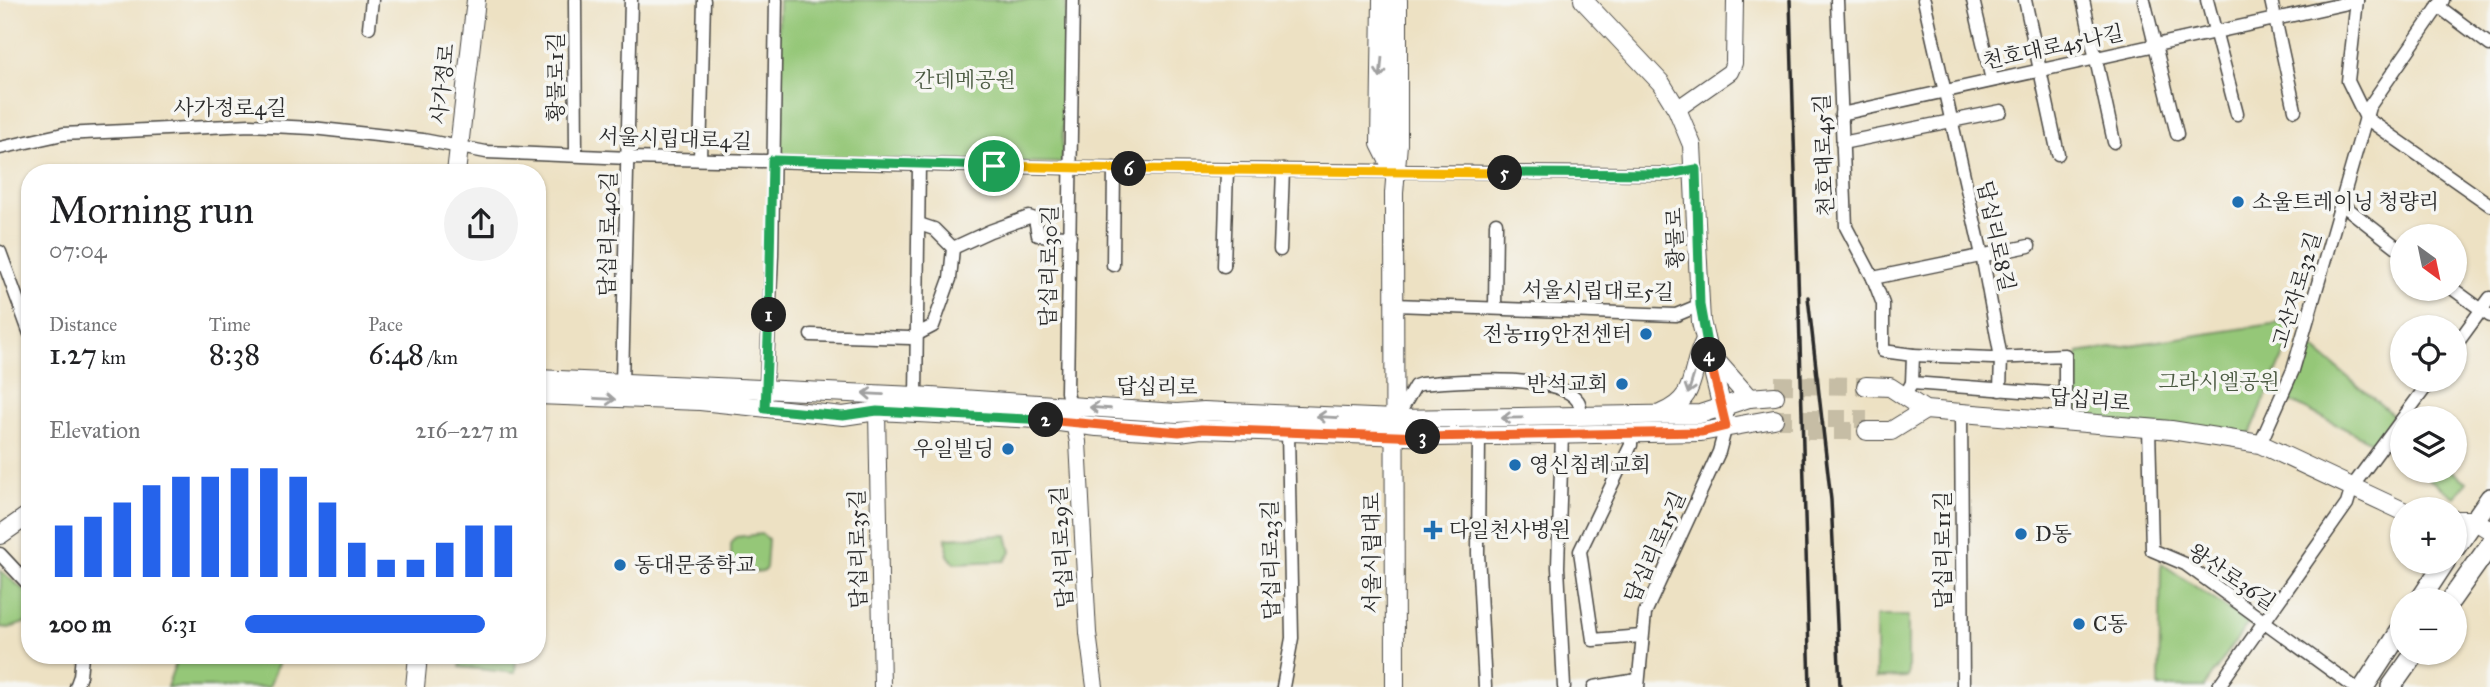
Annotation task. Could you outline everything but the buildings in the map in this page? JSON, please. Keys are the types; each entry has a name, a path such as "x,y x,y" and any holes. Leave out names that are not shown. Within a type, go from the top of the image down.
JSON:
{"main road":[{"name":"사가정로","path":"457,164 476,0"},
{"name":"서울시립대로","path":"1382,0 1380,144 1394,172"},
{"name":"서울시립대로","path":"1395,687 1394,172 1398,144 1398,0"},
{"name":"황물로","path":"1583,0 1647,65 1677,109 1692,145 1696,169 1700,305 1726,426"},
{"path":"1660,415 1679,406 1686,398 1693,381 1696,358 1707,346 1749,398"},
{"name":"답십리로","path":"546,380 766,388 1177,413 1204,411 1479,436 1701,432 1726,426 1775,425"},
{"name":"답십리로","path":"546,396 654,402 677,400 843,416 877,411 1035,419 1179,432 1288,432 1580,417 1700,414 1775,391 1737,382"},
{"name":"답십리로","path":"1908,390 1925,410 2149,428 2260,444 2390,505"},
{"path":"1866,391 1908,390"},
{"path":"1867,425 1891,431 1925,410"},
{"path":"2473,523 2490,498"},
{"path":"0,535 21,520"},
{"path":"2460,588 2490,545"},
{"path":"2364,687 2390,647"},
{"path":"415,687 417,664"},
{"path":"2391,687 2407,665"}],"street":[{"path":"369,27 372,0"},
{"name":"황물로1길","path":"575,0 576,155"},
{"name":"답십리로40길","path":"622,384 631,0"},
{"path":"700,159 704,0"},
{"path":"765,409 772,254 776,0"},
{"name":"답십리로30길","path":"1070,406 1067,392 1073,0"},
{"path":"1677,109 1724,80 1730,72 1734,63 1735,0"},
{"name":"천호대로45길","path":"1837,0 1847,231 1873,278 1883,304 1884,352 1913,355"},
{"name":"답십리로8길","path":"1924,0 1982,255 2001,358 2000,390"},
{"path":"1973,0 1992,80"},
{"path":"2025,0 2058,154"},
{"path":"2083,0 2114,142"},
{"path":"2144,0 2177,134"},
{"path":"2207,0 2236,114"},
{"path":"2271,0 2295,110"},
{"path":"2357,1 2348,81 2366,118 2490,205"},
{"name":"천호대로45나길","path":"1841,114 2275,19 2336,3 2357,1"},
{"path":"2440,3 2490,45"},
{"name":"고산자로32길","path":"2260,444 2293,370 2343,205 2369,107 2440,3"},
{"path":"1842,143 2001,111"},
{"name":"사가정로4길","path":"0,148 63,134 250,125 312,128 459,147"},
{"name":"서울시립대로4길","path":"459,147 486,152 629,158 1114,169 1668,174 1696,169"},
{"path":"916,396 919,164"},
{"path":"1113,265 1114,169"},
{"path":"1224,266 1227,170"},
{"path":"1280,250 1283,170"},
{"path":"2343,205 2390,242"},
{"path":"953,248 989,231 1029,217 1035,219 1038,235 1070,236"},
{"name":"서울시립대로5길","path":"1495,308 1496,223"},
{"path":"919,224 934,229 953,248"},
{"path":"1873,278 2029,246"},
{"path":"811,335 910,338 933,326 950,279 953,248"},
{"path":"0,252 21,309"},
{"path":"2467,333 2486,313 2490,298"},
{"path":"2468,300 2486,313"},
{"name":"서울시립대로5길","path":"1394,305 1676,316 1700,305"},
{"path":"2064,394 2000,390 1908,390 1913,355 2001,358 2065,355 2065,420"},
{"name":"서울시립대로","path":"1396,428 1415,386 1421,384 1525,380 1551,387 1575,398 1579,402 1580,417"},
{"path":"2218,687 2347,504 2352,487 2422,392"},
{"name":"답십리로29길","path":"1070,406 1078,442 1088,633 1095,687"},
{"name":"답십리로35길","path":"877,411 882,687"},
{"name":"답십리로11길","path":"1961,412 1963,687"},
{"name":"답십리로15길","path":"1637,684 1645,613 1719,452 1726,426"},
{"name":"왕산로36길","path":"2149,428 2152,550 2185,564 2354,687"},
{"name":"답십리로23길","path":"1283,687 1292,638 1288,432"},
{"path":"1631,433 1631,445 1580,551 1593,640 1641,636"},
{"path":"1562,435 1558,567 1563,687"},
{"path":"1479,436 1478,553 1485,687"},
{"path":"0,555 21,577"},
{"path":"76,687 81,664"},
{"path":"1594,687 1637,684"}],"green space":[{"name":"간데메공원","path":"779,0 1066,0 1062,163 775,156"},
{"name":"그라시엘공원","path":"2299,320 2250,434 2084,420 2071,400 2078,353"},
{"path":"2313,348 2390,412 2390,420 2375,444 2288,400"},
{"path":"2435,483 2466,483 2455,497"},
{"path":"762,534 768,539 766,568 763,572 731,571 731,544 736,537"},
{"path":"1007,535 1011,552 1005,561 954,563 948,555 946,538"},
{"path":"2161,563 2248,623 2204,687 2159,687"},
{"path":"1,571 21,588 21,624 10,628 0,627"},
{"path":"1876,616 1908,616 1908,677 1876,678"},
{"path":"175,664 278,664 269,687 167,687"},
{"path":"460,664 516,664 515,673 460,667"}],"tunnel":[{"path":"1775,385 1866,386"},
{"path":"1774,419 1867,419"},
{"path":"1807,431 1867,431"}],"railway":[{"path":"1790,0 1810,687"},
{"path":"1808,297 1831,500 1840,687"}],"place":[{"name":"소울트레이닝 청량리","path":"2238,202"},
{"name":"전농119안전센터","path":"1646,334"},
{"name":"반석교회","path":"1622,384"},
{"name":"우일빌딩","path":"1008,449"},
{"name":"영신침례교회","path":"1515,465"},
{"name":"다일천사병원","path":"1433,530"},
{"name":"D동","path":"2021,534"},
{"name":"동대문중학교","path":"620,565"},
{"name":"C동","path":"2079,624"}],"route":[{"path":"772,160 994,166 1577,174 1668,174 1696,169 1700,305 1705,340 1726,426 1701,432 1358,436 1201,429 1179,432 1097,427 1035,419 877,411 843,416 765,409 772,254 772,160"}]}
